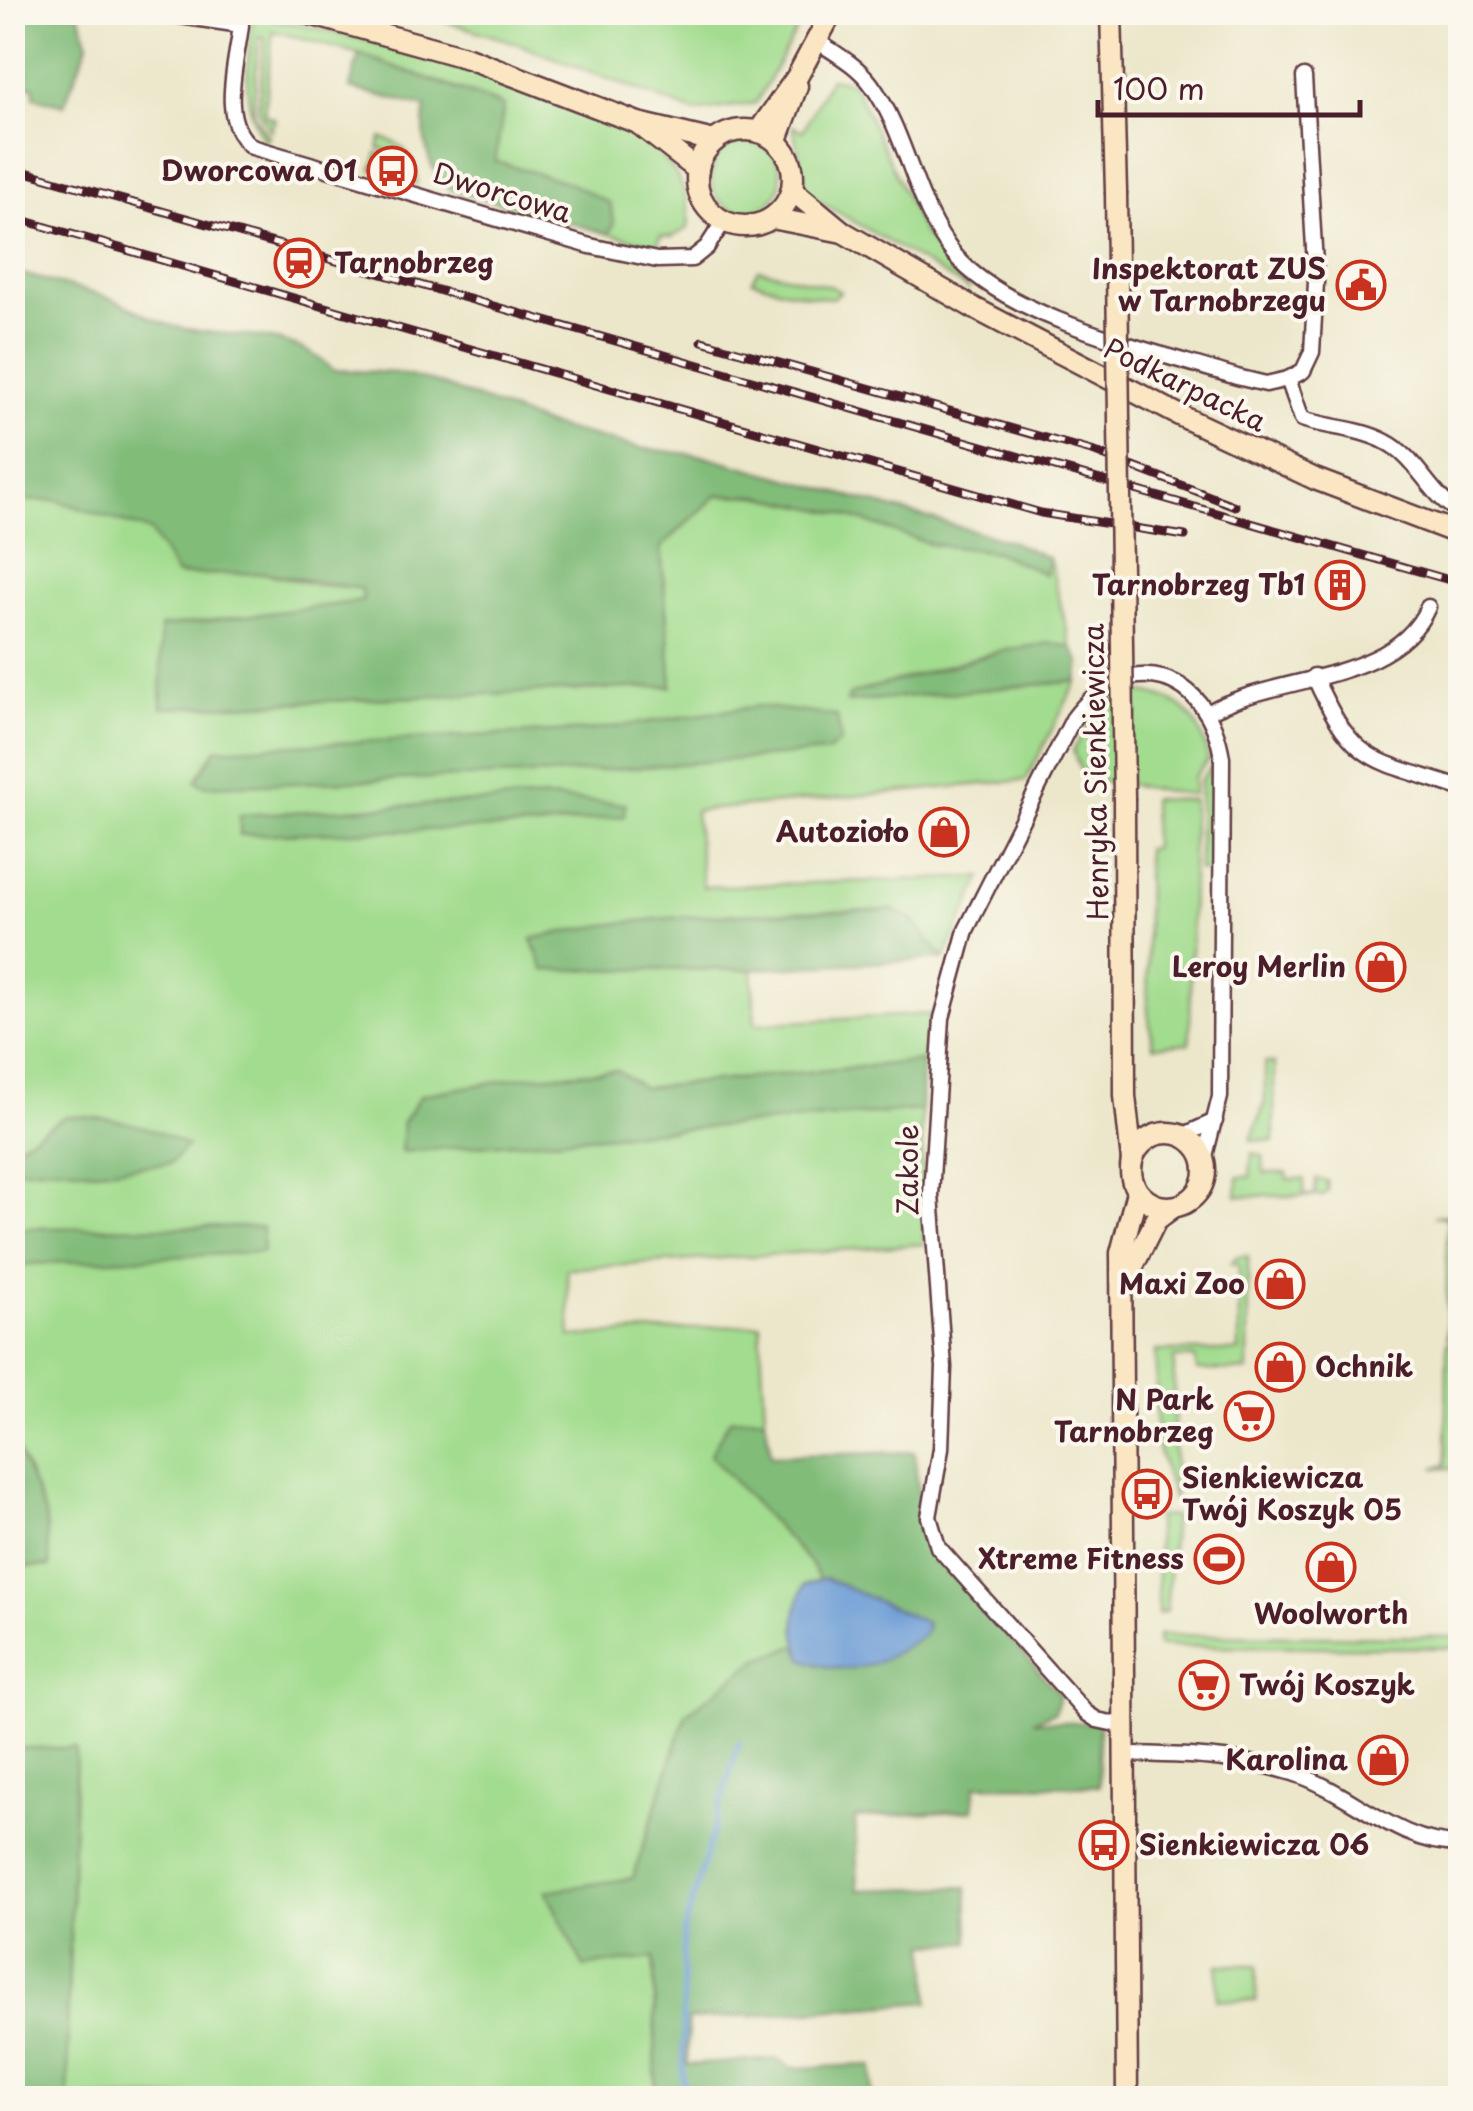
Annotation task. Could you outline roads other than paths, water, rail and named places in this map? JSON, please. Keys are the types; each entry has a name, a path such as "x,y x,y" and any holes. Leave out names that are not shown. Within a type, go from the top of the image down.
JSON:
{"main road":[{"path":"768,135 796,96 797,77 832,12"},
{"name":"Henryka Sienkiewicza","path":"1111,12 1127,1111 1132,1161"},
{"path":"312,14 468,58 638,123 714,141 737,131 768,135 794,172 792,190 772,218 748,226 724,221 704,203 698,170 714,141"},
{"path":"638,123 698,170"},
{"name":"Podkarpacka","path":"792,190 844,232 974,308 1178,415 1314,479 1460,534"},
{"name":"Podkarpacka","path":"772,218 844,232"},
{"path":"1127,1111 1159,1134"},
{"path":"1123,1286 1156,1220 1199,1190 1204,1160 1196,1145 1182,1136 1159,1134 1144,1141 1132,1161 1137,1192 1123,1242 1123,1286 1125,1754 1127,2098"},
{"path":"1137,1192 1157,1206 1173,1207"}],"street":[{"name":"Dworcowa","path":"153,12 241,25 232,116 242,140 252,147 590,246 657,260 692,259 724,221"},
{"path":"817,42 869,81 937,229 977,276 1034,310 1266,384 1303,372 1312,352 1316,282 1304,77"},
{"path":"1288,380 1302,419 1388,442 1422,471 1443,501 1460,511"},
{"path":"1204,1160 1220,1096 1223,775 1218,733 1209,712 1239,695 1314,676 1396,648 1417,627 1428,607"},
{"path":"1314,676 1340,731 1356,748 1374,760 1460,788"},
{"name":"Zakole","path":"1125,1726 1097,1720 1085,1712 938,1547 930,1532 930,1500 944,1411 931,1195 936,1060 942,1018 966,930 1024,809 1084,705 1114,682 1154,677 1179,684 1209,712"},
{"path":"1182,1136 1215,1122"},
{"path":"1125,1754 1210,1756 1292,1773 1327,1787 1409,1836 1460,1844"}],"water":[{"path":"825,1578 927,1623 924,1635 866,1666 838,1668 803,1659 795,1631 798,1604 804,1585"}],"waterway":[{"path":"683,2098 683,1934 739,1742"}],"railway":[{"path":"12,168 1460,583"},
{"path":"12,217 1041,513 1185,536"},
{"path":"702,341 1095,452 1235,506"}],"place":[{"name":"Dworcowa 01","path":"392,171"},
{"name":"Tarnobrzeg","path":"299,263"},
{"name":"Inspektorat ZUS w Tarnobrzegu","path":"1361,285"},
{"name":"Tarnobrzeg Tb1","path":"1340,585"},
{"name":"Autozioło","path":"944,832"},
{"name":"Leroy Merlin","path":"1381,967"},
{"name":"Maxi Zoo","path":"1280,1284"},
{"name":"Ochnik","path":"1280,1367"},
{"name":"N Park Tarnobrzeg","path":"1249,1416"},
{"name":"Sienkiewicza Twój Koszyk 05","path":"1147,1494"},
{"name":"Xtreme Fitness","path":"1219,1559"},
{"name":"Woolworth","path":"1331,1567"},
{"name":"Twój Koszyk","path":"1204,1685"},
{"name":"Karolina","path":"1383,1760"},
{"name":"Sienkiewicza 06","path":"1104,1845"}]}
